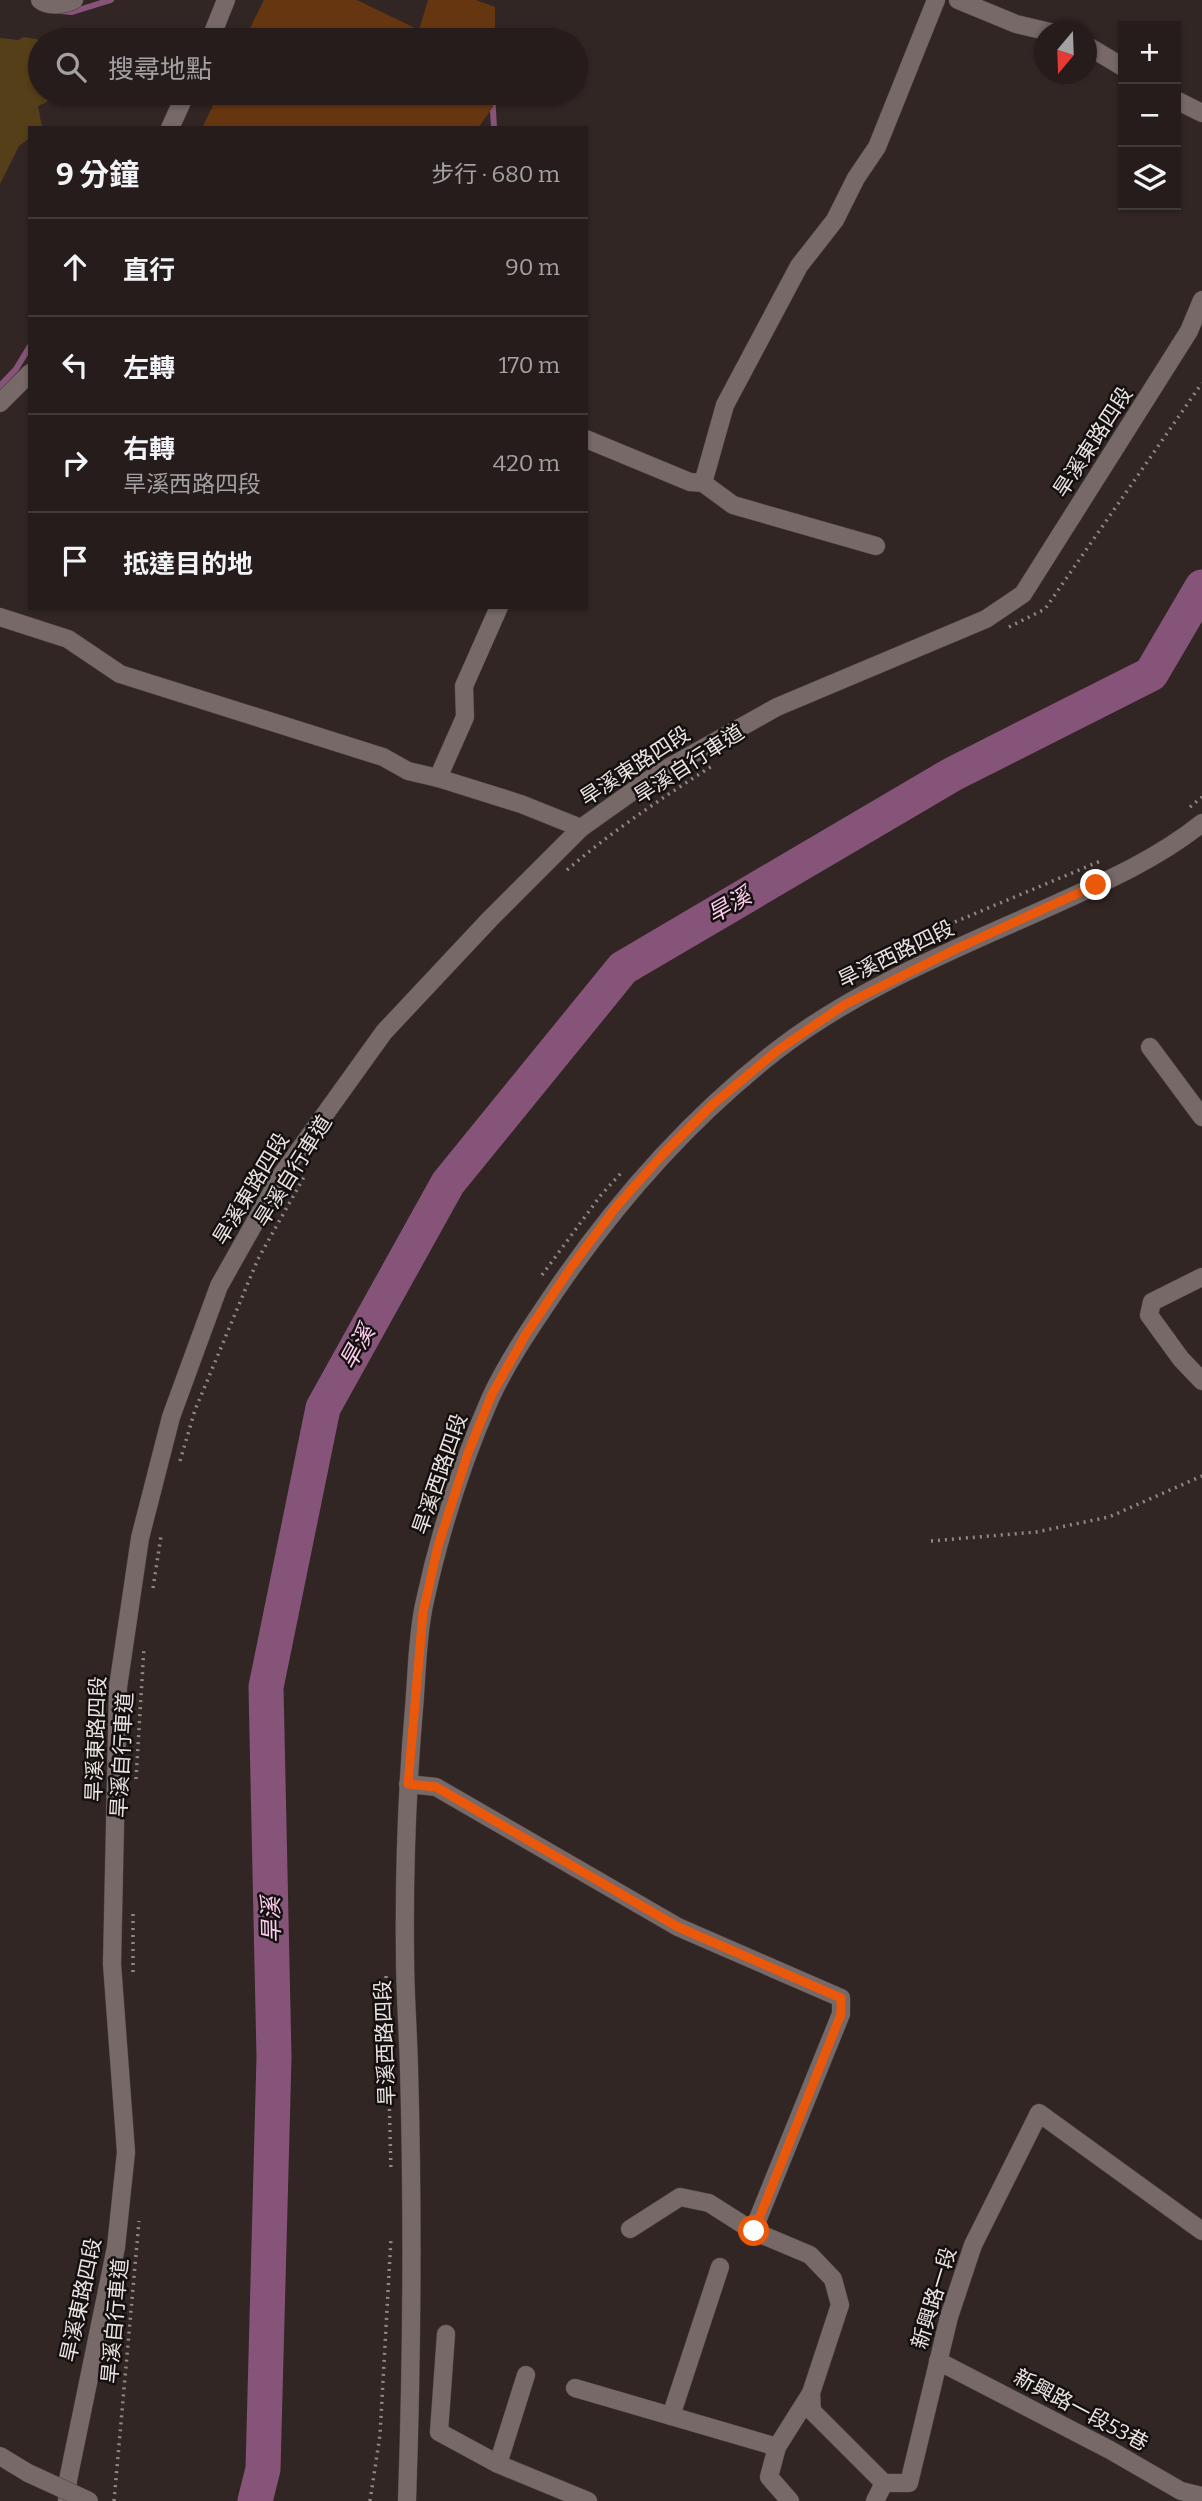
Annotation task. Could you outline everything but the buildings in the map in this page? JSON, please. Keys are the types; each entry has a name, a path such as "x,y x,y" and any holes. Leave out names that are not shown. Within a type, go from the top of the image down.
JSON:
{"street":[{"path":"40,0 43,3 66,4 74,0"},
{"path":"215,28 226,0"},
{"path":"703,483 725,405 799,266 835,220 856,178 877,147 936,0"},
{"path":"958,0 1016,24 1034,28"},
{"path":"1097,51 1118,64"},
{"path":"1181,102 1202,113"},
{"path":"171,126 181,105"},
{"name":"旱溪東路四段","path":"67,2501 68,2480 116,2246 126,2152 112,1964 118,1687 140,1538 171,1417 219,1286 282,1174 384,1032 490,919 581,828 657,774 777,707 986,619 1023,594 1182,342 1202,300"},
{"path":"0,403 28,375"},
{"path":"588,440 690,482 703,483 733,505 876,546"},
{"path":"438,778 465,717 464,686 498,609"},
{"path":"0,617 68,639 120,674 383,757 408,771 521,804 581,828"},
{"name":"旱溪西路四段","path":"407,2501 412,2209 405,1954 408,1784 423,1612 438,1546 468,1453 492,1394 526,1334 616,1207 712,1105 778,1050 844,1005 958,948 1139,864 1173,846 1202,823"},
{"path":"1150,1047 1202,1117"},
{"path":"1202,1277 1152,1302 1149,1315 1181,1359 1202,1381"},
{"path":"408,1784 436,1787 678,1927 841,1998 841,2014 754,2231"},
{"name":"新興路一段","path":"884,2483 909,2483 949,2317 973,2245 1039,2113 1202,2231"},
{"path":"630,2230 680,2197 709,2203 754,2231 810,2255 833,2279 840,2305 811,2393 777,2447 769,2477 790,2501"},
{"path":"671,2416 720,2267"},
{"path":"446,2334 439,2432 498,2464 588,2501"},
{"name":"新興路一段53巷","path":"938,2361 1110,2450 1181,2491 1202,2496"},
{"path":"498,2464 526,2375"},
{"path":"575,2388 777,2447"},
{"path":"811,2393 812,2411 884,2483 876,2501"},
{"path":"0,2456 28,2473 89,2501"}],"path":[{"path":"1004,630 1045,609 1202,383"},
{"name":"旱溪自行車道","path":"561,875 623,826 718,762"},
{"path":"1184,812 1202,797"},
{"path":"868,969 950,925 1102,860"},
{"path":"540,1278 601,1195 626,1167"},
{"name":"旱溪自行車道","path":"178,1470 195,1410 258,1259 304,1177"},
{"path":"931,1541 1036,1532 1109,1517 1202,1476"},
{"path":"152,1595 162,1531"},
{"name":"旱溪自行車道","path":"136,1783 144,1647"},
{"path":"133,1913 133,1978"},
{"path":"386,1968 384,1989 391,2177"},
{"name":"旱溪自行車道","path":"114,2501 139,2236 138,2208"},
{"path":"370,2501 380,2435 392,2231"}],"shaded area":[{"path":"0,38 18,40 28,38 28,105 40,105 38,106 42,126 28,126 28,139 19,146 0,184"}],"waterway":[{"path":"60,11 72,12 111,0"},
{"path":"493,105 494,126"},
{"path":"0,386 16,369 28,349"},
{"name":"旱溪","path":"255,2501 263,2469 274,2057 266,1687 323,1408 448,1183 623,968 953,774 1151,674 1202,587"}],"route":[{"path":"754,2231 841,2014 841,1998 678,1927 436,1787 408,1784 423,1612 438,1546 468,1453 492,1394 526,1334 616,1207 664,1153 712,1105 778,1050 844,1005 958,948 1096,885"}]}
